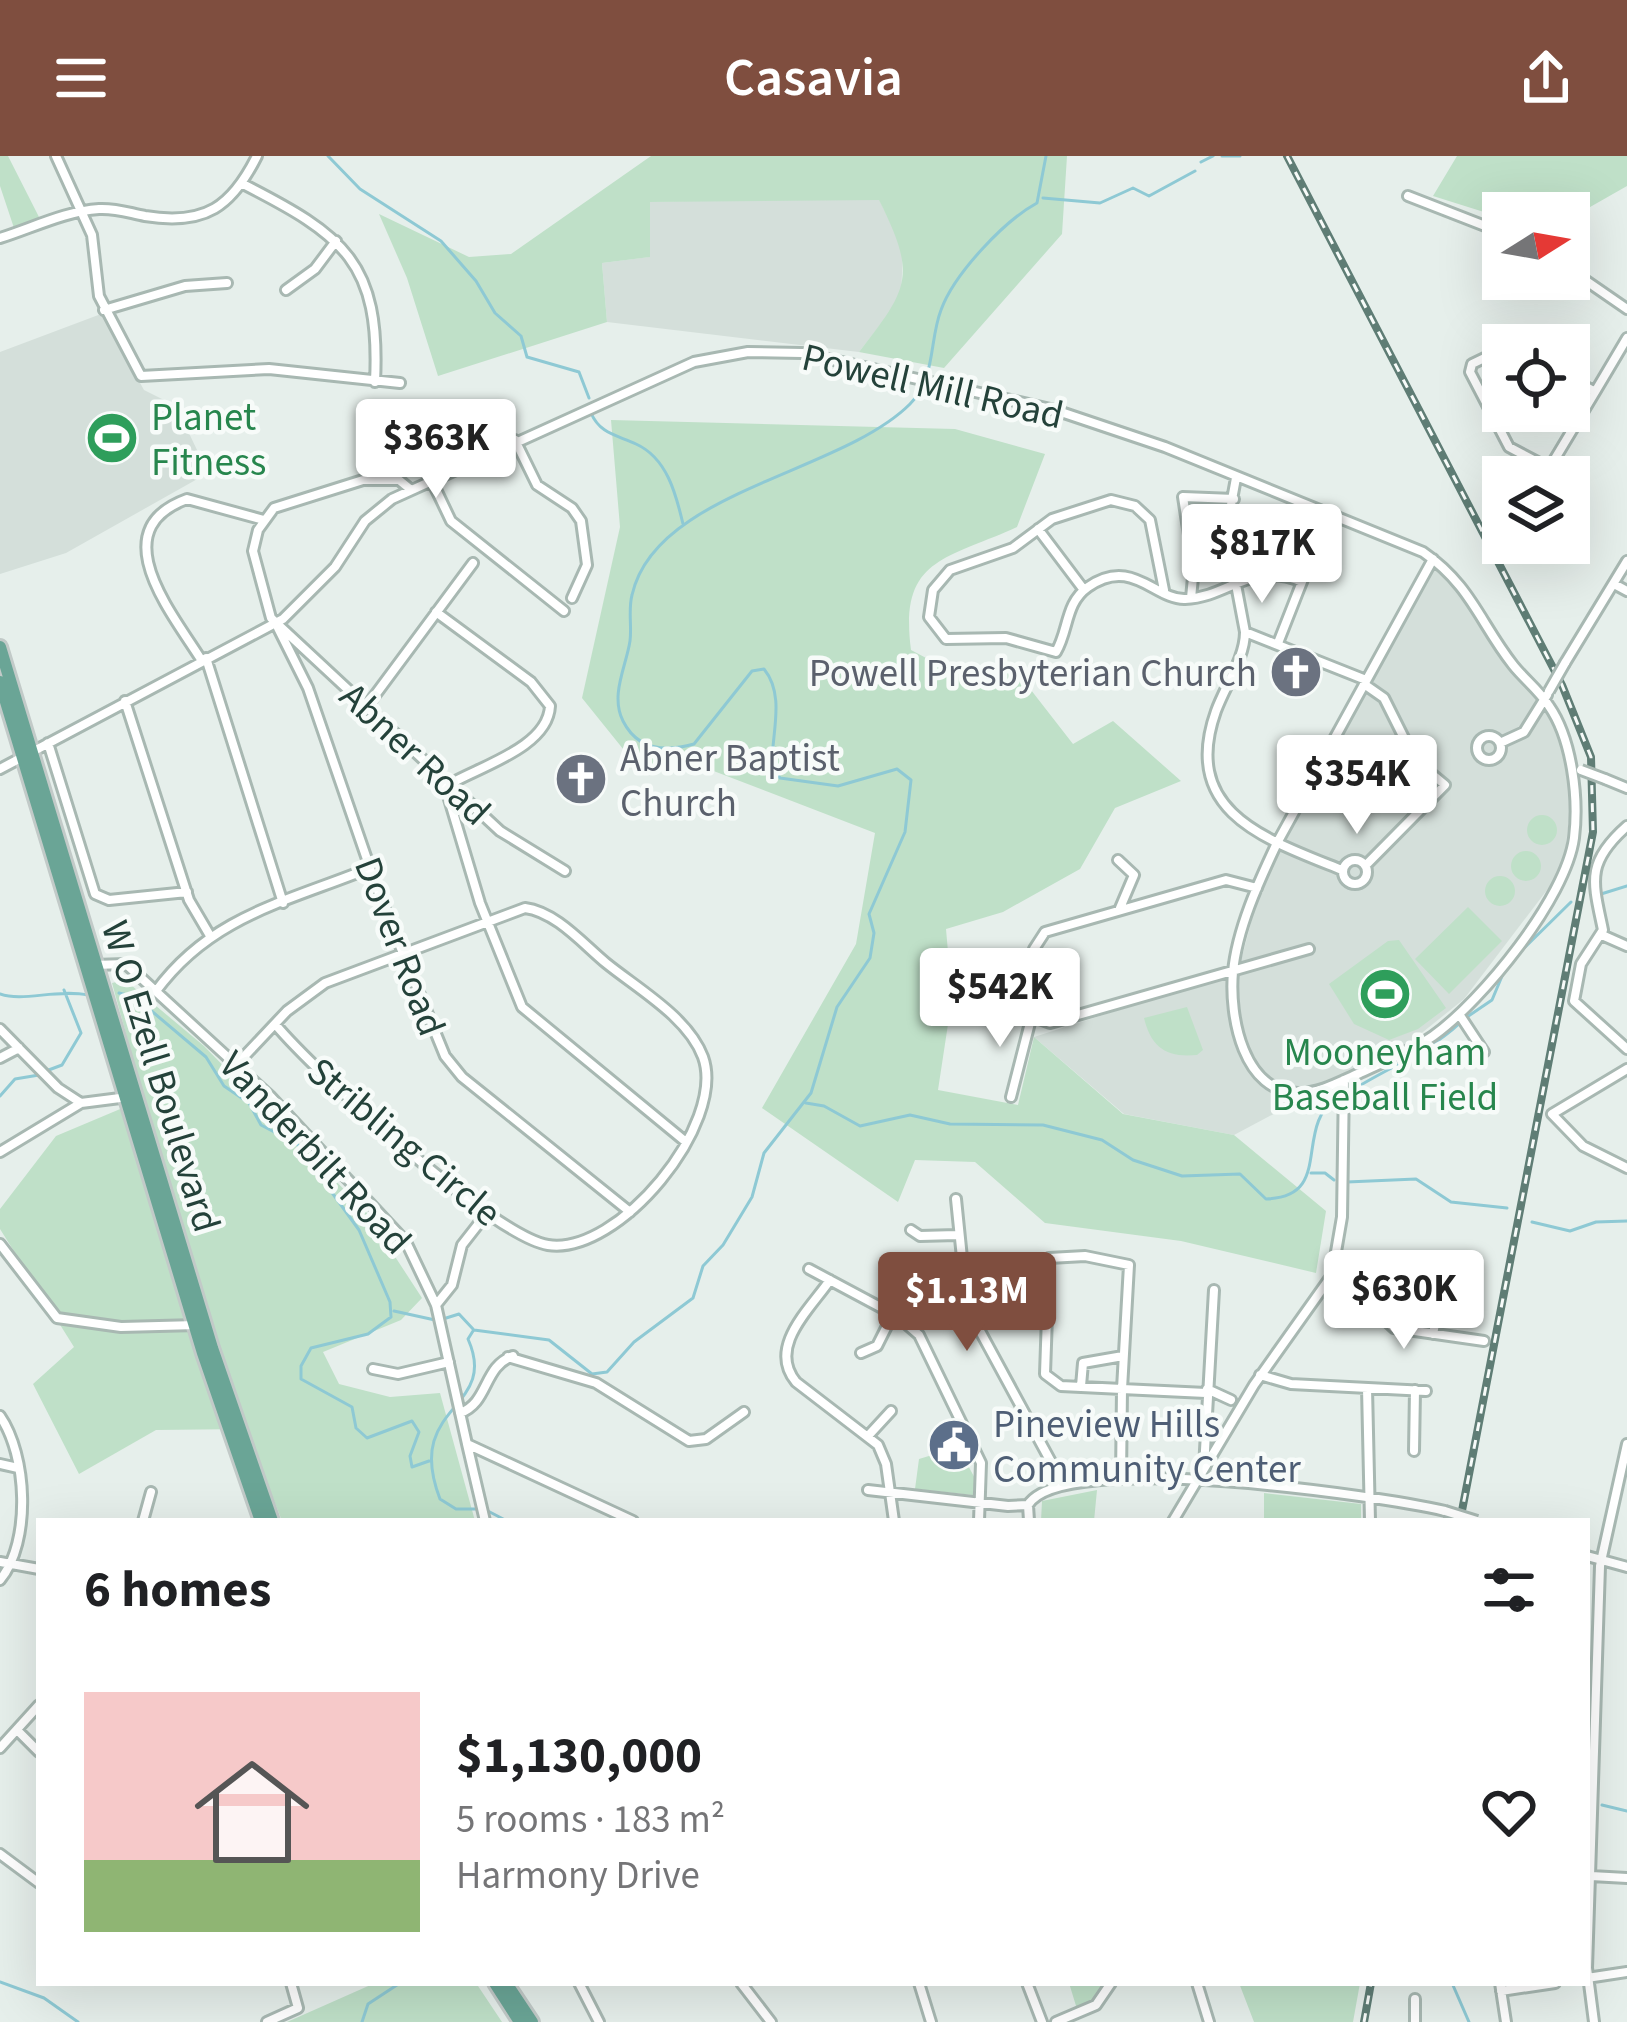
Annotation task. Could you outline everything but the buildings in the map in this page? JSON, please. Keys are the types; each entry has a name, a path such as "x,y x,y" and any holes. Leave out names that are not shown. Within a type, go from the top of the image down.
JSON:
{"main road":[{"name":"W O Ezell Boulevard","path":"1,656 26,755"},
{"name":"W O Ezell Boulevard","path":"0,682 92,965 260,1518"},
{"name":"W O Ezell Boulevard","path":"226,1407 271,1518"},
{"path":"497,1986 520,2022"},
{"path":"508,1986 532,2022"}],"street":[{"path":"56,156 92,235 96,284 104,310 143,377 269,369 400,383"},
{"path":"0,238 82,211 112,208 155,217 208,211 232,200 257,156"},
{"path":"243,184 288,206 336,241 361,275 377,339 375,382"},
{"path":"1408,196 1482,225"},
{"path":"286,290 314,269 336,241"},
{"path":"104,310 185,286 227,283"},
{"path":"1590,283 1627,309"},
{"path":"1590,399 1627,338"},
{"name":"Powell Mill Road","path":"0,769 124,700 276,627 308,598 374,513 410,489 676,368 735,353 802,353 1068,414 1391,534 1433,559 1472,596 1514,666 1547,695 1564,734 1575,830 1565,872 1459,1014 1417,1046 1344,1080 1299,1094 1269,1085 1256,1074 1238,1027 1233,970 1257,888 1277,843 1433,559"},
{"path":"1482,361 1469,369 1482,392"},
{"path":"1590,390 1594,392"},
{"path":"1504,432 1516,453 1551,465 1570,432"},
{"path":"515,440 537,484 572,508 581,521 587,565 572,598"},
{"path":"1236,478 1226,532 1245,632 1208,737 1207,767 1224,806 1277,843 1342,870"},
{"path":"283,903 204,659 146,567 145,536 153,520 187,499 264,520 287,502 339,485 389,479 410,489"},
{"path":"431,479 452,521 564,611"},
{"path":"1191,598 1194,567 1184,497 1234,499"},
{"path":"1164,590 1153,527 1135,506 1102,501 1038,529 1013,548 945,574 933,590 928,617 946,639 1006,638 1056,652 1072,604 1084,590 1121,577 1180,599 1234,580 1274,574 1302,582"},
{"name":"Dover Road","path":"264,520 253,558 276,627 302,675 436,1040 458,1073 630,1212"},
{"path":"1038,529 1084,590"},
{"path":"1500,743 1524,732 1627,561"},
{"path":"367,706 473,563"},
{"path":"1277,643 1309,564"},
{"path":"1614,584 1627,591"},
{"path":"436,612 538,688 550,712 534,739 446,781 486,920 529,1015 686,1142"},
{"name":"Abner Road","path":"276,627 500,831 565,871"},
{"path":"1245,632 1365,682 1384,698 1415,760 1445,785 1366,865"},
{"path":"302,675 317,663"},
{"path":"124,700 187,892 209,934"},
{"path":"48,743 95,894 109,900 187,892"},
{"path":"1570,769 1626,786"},
{"path":"1627,826 1604,852 1592,880 1602,934 1581,964 1574,1001 1627,1049"},
{"path":"1342,870 1353,859 1366,865"},
{"path":"1118,860 1134,875 1120,910"},
{"path":"1342,870 1345,880 1358,884 1367,875 1366,865"},
{"path":"156,991 209,934 370,868"},
{"path":"1011,1097 1032,1014 1034,950 1040,935 1226,880 1257,888"},
{"name":"Stribling Circle","path":"237,1064 275,1024 325,983 517,909 546,914 690,1034 704,1059 707,1091 686,1142 630,1212 602,1236 557,1246 524,1238 487,1213 326,1082 275,1024"},
{"path":"1602,934 1627,946"},
{"path":"1032,1014 1051,1024 1309,950"},
{"name":"Vanderbilt Road","path":"92,965 123,963 156,991 237,1064 396,1228 418,1262 438,1314 484,1518"},
{"path":"1459,1014 1484,1052"},
{"path":"0,1029 81,1103"},
{"path":"0,1058 19,1048"},
{"path":"1627,1069 1552,1114 1583,1146 1627,1168"},
{"path":"1175,1518 1260,1375 1329,1282 1342,1217 1344,1080"},
{"path":"0,1152 81,1103 131,1096"},
{"path":"956,1199 967,1307 1063,1484"},
{"path":"438,1314 452,1286 462,1245 487,1213"},
{"path":"911,1230 920,1236 957,1235"},
{"path":"0,1244 57,1318 121,1327 200,1324"},
{"path":"1121,1479 1122,1388 1123,1356 1128,1263 1052,1256 1047,1263 1045,1372 1059,1385 1081,1387 1122,1388 1206,1391 1232,1400"},
{"path":"809,1269 893,1314 919,1335 977,1455 979,1518"},
{"path":"830,1280 790,1337 787,1369 796,1382 868,1436 884,1456 894,1518"},
{"path":"1329,1282 1381,1301 1439,1305 1455,1296 1463,1282"},
{"path":"1204,1470 1214,1290"},
{"path":"1381,1301 1380,1312 1389,1325 1484,1341"},
{"path":"1433,1334 1439,1305"},
{"path":"861,1353 877,1346 893,1314"},
{"path":"1081,1387 1083,1363 1123,1356"},
{"path":"460,1412 472,1407 494,1366 508,1357 598,1385 689,1441 706,1439 744,1412"},
{"path":"373,1370 398,1374 449,1362"},
{"path":"1260,1375 1291,1384 1426,1391"},
{"path":"1367,1388 1370,1518"},
{"path":"1414,1451 1415,1390"},
{"path":"868,1436 891,1411"},
{"path":"0,1416 16,1441 20,1513 0,1580"},
{"path":"467,1444 627,1518"},
{"path":"1590,1902 1592,1714 1601,1559 1627,1444"},
{"path":"0,1464 18,1468"},
{"path":"1029,1518 1028,1505 1038,1492 1063,1484 1121,1479 1197,1481 1370,1498 1468,1518"},
{"path":"868,1490 1028,1505"},
{"path":"144,1518 152,1492"},
{"path":"1590,1557 1627,1568"},
{"path":"5,1563 36,1568"},
{"path":"0,1748 36,1709"},
{"path":"17,1730 36,1749"},
{"path":"0,1854 36,1881"},
{"path":"1591,1876 1627,1878"},
{"path":"1590,1978 1627,1972"},
{"path":"267,2022 298,2008 292,1986"},
{"path":"581,1986 599,2022"},
{"path":"743,1986 772,2022"},
{"path":"920,1986 931,2022"},
{"path":"1028,1986 1042,2022"},
{"path":"1056,2022 1101,2002 1110,1986"},
{"path":"1198,1986 1209,2022"},
{"path":"1588,1986 1594,2022"},
{"path":"1501,1987 1507,2022"},
{"path":"1414,1999 1415,2022"}],"shaded area":[{"path":"879,199 903,249 901,298 859,352 607,322 602,263 649,257 650,202"},
{"path":"101,314 144,390 176,406 208,473 66,553 0,574 0,352"},
{"path":"1434,567 1455,583 1501,656 1550,712 1565,748 1571,803 1563,869 1464,999 1413,1040 1234,1135 1124,1114 1034,1037 1238,972 1258,896 1286,836"}],"green space":[{"path":"0,156 8,156 40,219 14,228 0,186"},
{"path":"651,156 1067,156 1062,234 944,368 859,352 889,312 902,280 899,247 879,200 650,202 650,257 602,263 607,322 438,376 407,278 379,214 469,257 511,254"},
{"path":"1457,156 1627,156 1627,186 1590,207 1590,192 1482,192 1482,211 1433,196"},
{"path":"611,420 955,429 1045,454 1017,527 949,556 920,579 909,620 911,650 945,668 1013,667 1073,744 1113,721 1181,781 1115,808 1080,869 1003,912 946,929 952,998 938,1090 1018,1105 1034,1037 1123,1114 1234,1135 1326,1211 1316,1273 1181,1241 1045,1223 975,1162 915,1160 898,1202 762,1108 856,944 875,833 711,770 640,770 582,698 620,527"},
{"path":"1542,815 1557,830 1542,845 1527,830"},
{"path":"1526,851 1541,866 1526,881 1511,866"},
{"path":"1500,876 1515,891 1500,906 1485,891"},
{"path":"1468,907 1502,941 1449,994 1415,959"},
{"name":"Mooneyham Baseball Field","path":"1399,940 1446,1008 1418,1029 1389,1040 1354,1024 1329,984 1388,941"},
{"path":"125,980 204,1046 366,1212 422,1298 401,1320 323,1352 339,1384 390,1397 440,1393 474,1518 281,1518 246,1429 156,1430 79,1474 33,1384 74,1347 0,1229 0,1209 56,1136 144,1099 112,983"},
{"path":"1187,1007 1203,1050 1197,1055 1177,1055 1162,1049 1144,1018"},
{"path":"942,1452 958,1463 965,1460 977,1482 973,1495 915,1489 919,1459"},
{"path":"1097,1490 1094,1518 1041,1518 1042,1501"},
{"path":"1264,1493 1361,1504 1361,1518 1264,1518"},
{"path":"368,1986 478,1986 502,2022 287,2022"},
{"path":"1070,1986 1104,1986 1092,2002 1077,2009"},
{"path":"1240,1986 1359,1986 1353,2022 1254,2022"}],"waterway":[{"path":"328,156 360,189 441,241 476,281 495,313 521,336 527,357 579,372 589,398"},
{"path":"474,1330 549,1340 592,1374 607,1372 634,1342 693,1298 703,1266 723,1245 752,1197 764,1153 811,1093 837,1007 870,958 874,933 869,914 905,832 911,780 897,769 838,786 780,778 772,767 774,691 764,669 752,671 694,744 673,748 645,744 629,731 618,701 630,641 632,595 648,560 675,531 712,507 879,428 910,404 924,383 937,322 948,296 982,250 1037,203 1046,156"},
{"path":"1201,162 1213,156"},
{"path":"1222,156 1240,156"},
{"path":"1043,198 1100,203 1133,188 1149,196 1195,171"},
{"path":"591,413 604,430 655,458 673,489 683,524"},
{"path":"1601,894 1627,886"},
{"path":"1510,962 1571,902"},
{"path":"1467,1017 1492,1000 1505,969"},
{"path":"46,1071 62,1065 81,1033 64,990"},
{"path":"119,993 135,997 206,1057 224,1086 249,1103 261,1125 297,1144 359,1230 390,1302 391,1317 368,1334 311,1348 301,1366 301,1379 352,1407 356,1428 367,1438 412,1421 419,1432 410,1456 412,1467 429,1461"},
{"path":"0,994 88,995"},
{"path":"1351,1091 1421,1052 1460,1023"},
{"path":"0,1096 15,1079 39,1075"},
{"path":"806,1103 824,1106 860,1126 910,1115 950,1124 1043,1125 1102,1140 1133,1160 1182,1176 1240,1174 1266,1199 1287,1195 1300,1186 1317,1124 1339,1095"},
{"path":"1311,1173 1325,1173 1334,1180"},
{"path":"1347,1182 1416,1179 1451,1202 1507,1208"},
{"path":"1532,1222 1570,1231 1596,1222 1627,1221"},
{"path":"394,1311 435,1320"},
{"path":"443,1319 459,1314 473,1329"},
{"path":"473,1331 468,1339 474,1363 472,1381 441,1425 433,1444 432,1468 440,1499 456,1509 477,1509"},
{"path":"486,1510 501,1518"},
{"path":"1602,1805 1627,1811"},
{"path":"0,1982 44,1998 78,2022"},
{"path":"362,2022 368,2004 395,1986"},
{"path":"1453,1986 1469,2022"}],"railway":[{"path":"1287,156 1562,685 1591,757 1593,832 1461,1518"},
{"path":"1364,2022 1370,1986"}],"place":[{"name":"Planet Fitness","path":"112,438"},
{"name":"Powell Presbyterian Church","path":"1296,672"},
{"name":"Abner Baptist Church","path":"581,779"},
{"name":"Mooneyham Baseball Field","path":"1385,994"},
{"name":"Pineview Hills Community Center","path":"954,1445"}]}
